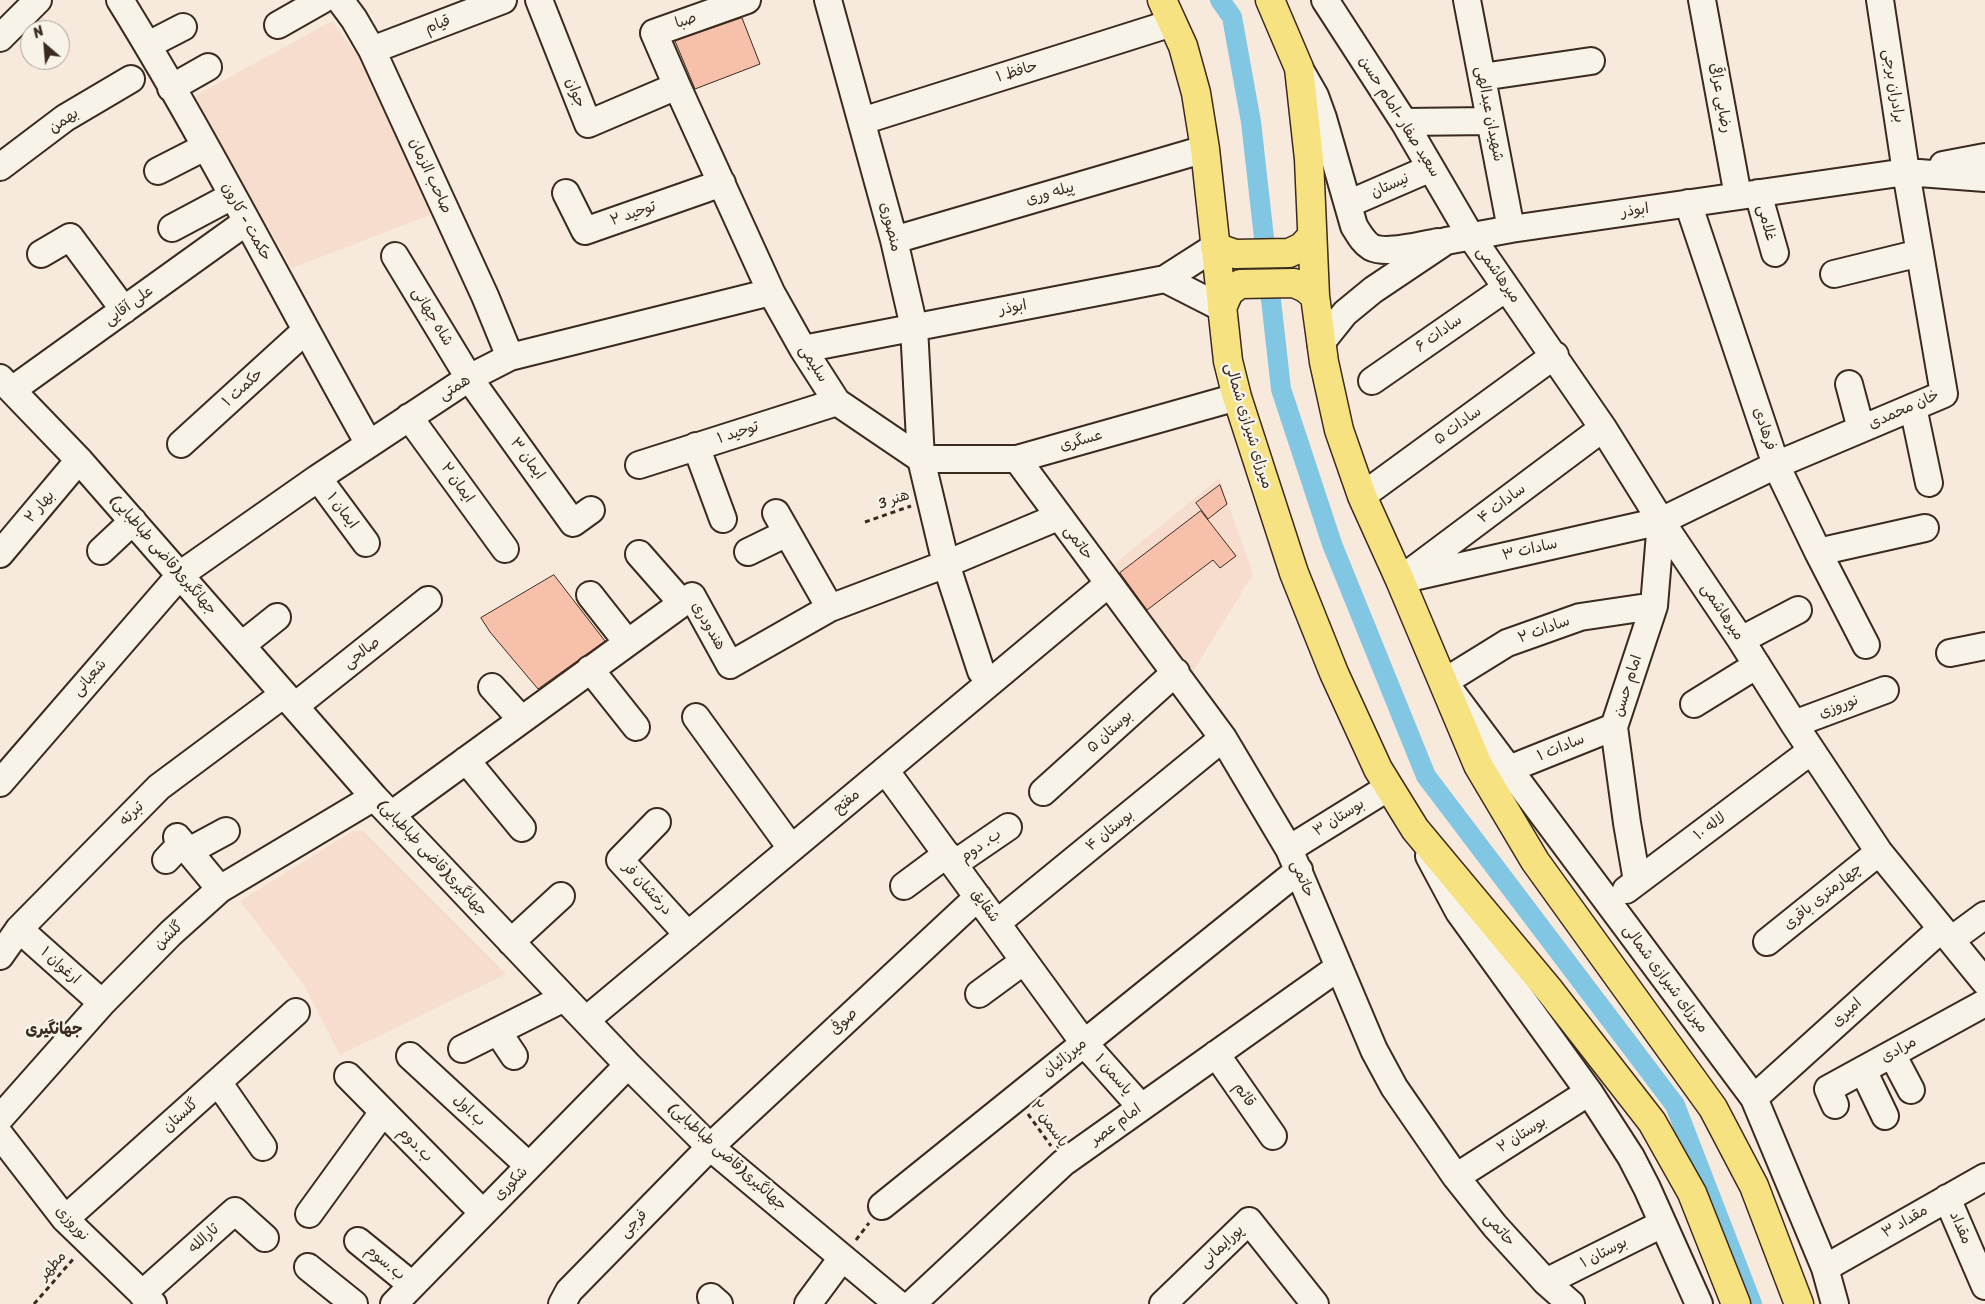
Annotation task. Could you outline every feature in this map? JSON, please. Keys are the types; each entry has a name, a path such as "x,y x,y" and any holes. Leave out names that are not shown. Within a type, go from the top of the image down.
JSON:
{"main road":[{"name":"میرزای شیرازی شمالی","path":"1270,0 1299,68 1309,159 1312,236 1305,290 1321,342 1338,430 1362,496 1444,682 1478,765 1535,860 1713,1108 1754,1186 1799,1304"},
{"name":"میرزای شیرازی شمالی","path":"1167,12 1183,46 1196,93 1225,251 1222,308 1228,361 1237,397 1294,573 1334,672 1378,769 1415,829 1550,991 1652,1122 1692,1193 1736,1304"},
{"path":"1225,251 1290,253 1302,246 1312,236"},
{"path":"1222,308 1229,292 1240,284 1305,290"}],"street":[{"path":"0,38 38,0"},
{"name":"حکمت - کارون","path":"120,0 148,45 369,444"},
{"path":"278,25 322,0"},
{"name":"صاحب الزمان","path":"340,0 354,19 372,50 485,296 510,357"},
{"name":"جوان","path":"539,0 590,133 676,86"},
{"name":"صبا","path":"654,33 747,0"},
{"name":"منصوری","path":"828,0 894,240 914,327 921,459"},
{"name":"سعید صفار -امام حسن","path":"1325,0 1404,122 1431,168 1458,238"},
{"name":"شهیدان عبدالهی","path":"1467,0 1511,229"},
{"name":"رضایی عراقی","path":"1702,0 1748,194"},
{"name":"برادران برجی","path":"1880,0 1906,172"},
{"name":"قیام","path":"372,50 495,1"},
{"name":"حافظ ۱","path":"862,121 1167,12"},
{"path":"148,45 183,27"},
{"name":"سلیمی","path":"654,33 676,86 772,292 803,348 837,402 921,459"},
{"path":"1482,78 1591,61"},
{"path":"171,88 208,67"},
{"path":"1299,68 1319,106 1354,226 1361,238 1371,247 1382,251 1458,238"},
{"name":"بهمن","path":"0,167 65,118 131,79"},
{"path":"1404,122 1490,120"},
{"path":"158,171 205,147"},
{"name":"پیله وری","path":"894,240 1205,149"},
{"path":"1906,172 1985,157"},
{"name":"نیستان","path":"1348,204 1431,168"},
{"name":"ابوذر","path":"1321,342 1346,313 1373,290 1458,238 1906,172 1985,178"},
{"name":"خان محمدی","path":"1660,521 1776,465 1944,394 1906,172"},
{"name":"توحید ۲","path":"566,193 585,231 722,183"},
{"name":"غلامی","path":"1748,194 1775,254"},
{"path":"172,228 232,196"},
{"name":"فرهادی","path":"1688,203 1776,465 1866,645"},
{"name":"علی آقایی","path":"6,384 124,310 246,222"},
{"path":"41,254 70,237 124,310"},
{"name":"میرهاشمی","path":"1458,238 1506,288 1555,355 1603,428 1660,521 1741,640 1878,852 1985,982"},
{"name":"ابوذر","path":"803,348 1165,279 1225,251"},
{"path":"1834,274 1920,253"},
{"name":"شاه جهانی","path":"395,256 469,378"},
{"path":"1165,279 1222,308"},
{"name":"سادات ۶","path":"1372,381 1506,288"},
{"name":"همتی","path":"180,574 409,417 469,378 510,357 772,292"},
{"name":"حکمت ۱","path":"181,444 305,331"},
{"name":"سادات ۵","path":"1362,496 1555,355"},
{"name":"ایمان ۳","path":"469,378 573,523 591,510"},
{"name":"جهانگیری(قاضی طباطبایی)","path":"6,384 79,460 383,806 628,1065 710,1147 898,1304"},
{"path":"1849,384 1861,429"},
{"name":"عسگری","path":"921,459 1017,459 1237,397"},
{"name":"توحید ۱","path":"639,465 837,402"},
{"path":"1912,407 1929,483"},
{"name":"ایمان ۲","path":"409,417 505,549"},
{"name":"سادات ۴","path":"1400,580 1603,428"},
{"path":"696,446 719,479 723,519"},
{"path":"921,459 946,564 981,672"},
{"name":"حاتمی","path":"1017,459 1058,517 1224,738 1294,859 1374,1050 1394,1087 1456,1177 1494,1226 1546,1282 1571,1304"},
{"name":"بهار ۲","path":"1,551 79,460"},
{"name":"ایمان ۱","path":"318,478 366,543"},
{"name":"هندودری","path":"383,806 466,760 692,596 730,665 830,608 946,564 1058,517"},
{"path":"101,551 133,521"},
{"name":"سادات ۳","path":"1400,580 1660,521"},
{"name":"امام حسن","path":"1637,882 1626,822 1614,727 1654,606 1660,521"},
{"path":"748,552 782,523 830,608"},
{"path":"1818,552 1925,528"},
{"path":"639,554 682,603"},
{"name":"شعبانی","path":"0,782 180,574"},
{"name":"مفتح","path":"586,1020 1108,584"},
{"path":"590,595 627,642"},
{"name":"صالحی","path":"290,700 428,600"},
{"name":"سادات ۲","path":"1444,682 1507,643 1580,617 1654,606"},
{"path":"1741,640 1798,610"},
{"path":"242,645 277,616"},
{"path":"1950,653 1985,646"},
{"path":"1694,704 1757,665"},
{"path":"590,669 636,727"},
{"name":"بوستان ۵","path":"1043,792 1176,672"},
{"name":"میرزای شیرازی شمالی","path":"1444,682 1754,1098 1825,1268 1835,1304"},
{"path":"492,688 521,719"},
{"name":"نوروزی","path":"1794,724 1885,690"},
{"name":"تبرته","path":"0,956 18,929 159,787 290,700"},
{"path":"696,717 791,848"},
{"name":"سادات ۱","path":"1509,769 1614,727"},
{"name":"بوستان ۴","path":"997,924 1224,738"},
{"name":"لاله ۱۰","path":"1609,903 1812,751"},
{"path":"466,760 522,828"},
{"name":"شقایق","path":"885,770 1084,1043"},
{"name":"بوستان ۳","path":"1294,859 1389,787"},
{"name":"گلشن","path":"0,1118 102,1003 171,933 220,889 383,806"},
{"name":"درخشان فر","path":"657,822 620,860 688,934"},
{"name":"ب. دوم","path":"904,886 1008,827"},
{"name":"میرزای شیرازی شمالی","path":"1415,829 1459,912 1589,1092 1631,1158 1647,1188 1699,1304"},
{"path":"220,889 179,848 226,830"},
{"name":"چهارمتری باقری","path":"1767,942 1878,852"},
{"name":"میرزائیان","path":"882,1206 1084,1043 1294,859"},
{"path":"511,942 561,896"},
{"name":"صوفی","path":"710,1147 978,897"},
{"name":"امیری","path":"1754,1098 1946,934 1985,915"},
{"name":"ارغوان ۱","path":"18,929 102,1003"},
{"path":"980,994 1024,961"},
{"name":"امام عصر","path":"912,1304 1063,1163 1339,967"},
{"path":"462,1049 564,998"},
{"name":"مرادی","path":"1835,1105 1828,1089 1985,1003"},
{"name":"گلستان","path":"65,1219 296,1012"},
{"path":"498,1032 514,1056"},
{"name":"یاسمن ۱","path":"1084,1043 1141,1107"},
{"name":"قائم","path":"1216,1054 1273,1136"},
{"path":"1892,1054 1911,1090"},
{"name":"ب.اول","path":"410,1056 529,1166"},
{"name":"شکوری","path":"394,1304 628,1065"},
{"path":"1863,1070 1884,1116"},
{"name":"ب.دوم","path":"348,1076 483,1213"},
{"path":"218,1082 262,1146"},
{"name":"بوستان ۲","path":"1456,1177 1589,1092"},
{"path":"309,1214 383,1112"},
{"name":"نوروزی","path":"0,1135 65,1219 148,1299"},
{"name":"فرجی","path":"562,1304 569,1291 710,1147"},
{"name":"مقداد ۳","path":"1825,1268 1985,1177"},
{"name":"مقداد","path":"1947,1198 1985,1286"},
{"name":"ثارالله","path":"148,1299 235,1212 265,1238"},
{"name":"پورایمانی","path":"1163,1304 1249,1221 1315,1304"},
{"name":"بوستان ۱","path":"1546,1282 1662,1224"},
{"name":"ب.سوم","path":"362,1252 412,1286"},
{"path":"808,1304 842,1258"},
{"path":"308,1266 354,1304"}],"path":[{"name":"هنر 3","path":"865,522 930,500"},
{"name":"یاسمن ۲","path":"1016,1098 1063,1163"},
{"path":"842,1258 882,1206"},
{"name":"مطهر","path":"34,1304 89,1242"}],"shaded area":[{"path":"332,21 364,64 435,213 292,268 193,97"},
{"path":"1219,478 1253,574 1192,673 1111,567"},
{"path":"353,831 363,831 506,974 340,1055 304,985 240,901"}],"building":[{"path":"742,18 760,64 695,89 675,41"},
{"path":"1220,485 1227,504 1208,519 1196,503"},
{"path":"1201,511 1236,556 1220,568 1213,560 1147,610 1120,573"},
{"path":"554,575 605,641 538,689 490,632 481,618"}],"waterway":[{"path":"1220,0 1232,17 1251,122 1281,389 1332,544 1426,776 1675,1105 1752,1304"}],"district":[{"name":"جهانگیری","path":"54,1030"}]}
